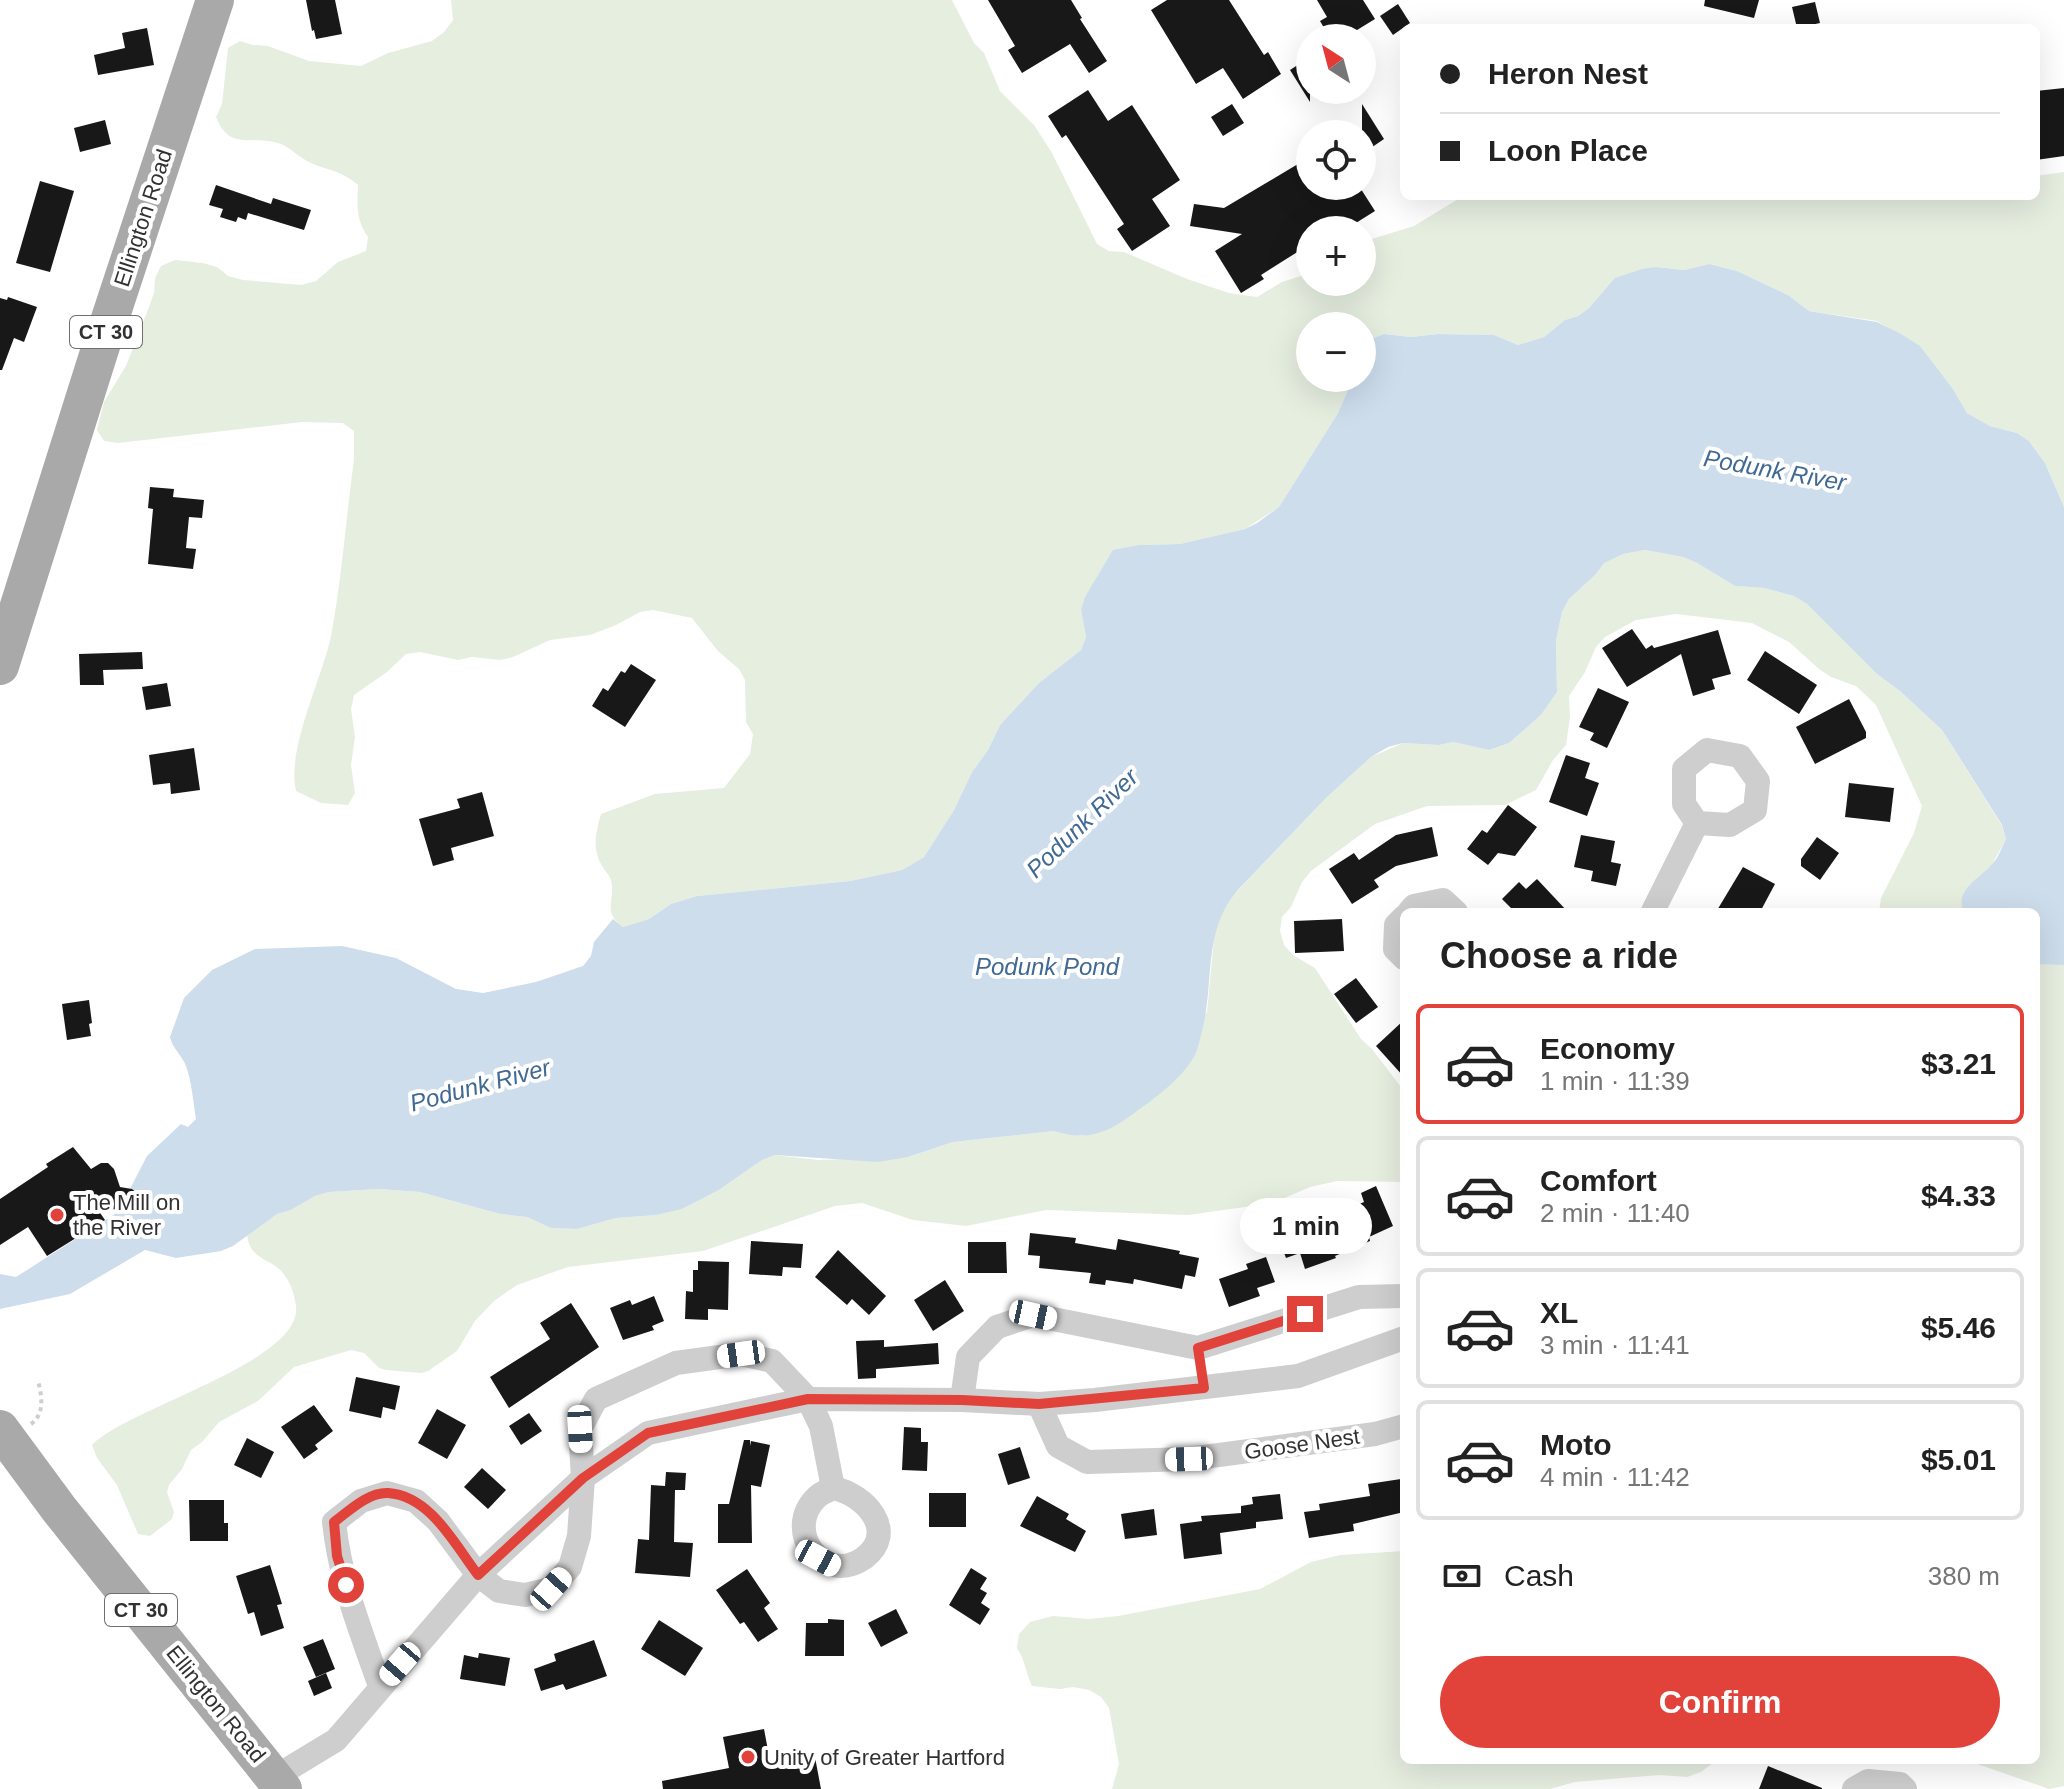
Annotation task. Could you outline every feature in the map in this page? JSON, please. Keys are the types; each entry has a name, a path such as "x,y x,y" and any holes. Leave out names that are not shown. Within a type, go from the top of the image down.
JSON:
{"main road":[{"name":"Ellington Road","path":"0,666 215,0"},
{"name":"Ellington Road","path":"11,1430 59,1509 279,1783"}],"street":[{"path":"1655,908 1697,823"},
{"path":"1412,908 1443,900 1452,908"},
{"path":"1400,921 1396,925 1395,949 1400,954"},
{"path":"962,1400 968,1357 997,1327 1033,1315 1198,1348 1359,1297 1400,1296"},
{"path":"279,1783 336,1740 478,1575 583,1478 648,1433 808,1399 1039,1404 1204,1388 1298,1376 1400,1339"},
{"path":"1198,1348 1204,1388"},
{"path":"380,1686 337,1556 334,1522 361,1501 387,1493 416,1501 438,1521 478,1575 499,1591 525,1595 551,1589 570,1567 579,1536 583,1478 580,1429 596,1399 676,1363 741,1354 772,1361 808,1399 821,1426 833,1488"},
{"name":"Goose Nest","path":"1039,1404 1058,1446 1087,1462 1189,1459 1375,1434 1400,1427"},
{"path":"1854,1789 1868,1781 1900,1784 1905,1789"}],"path":[{"path":"11,1430 37,1420 43,1400 38,1381"}],"shaded area":[{"path":"451,0 952,0 974,43 984,53 1000,91 1034,125 1052,153 1097,244 1229,293 1257,297 1296,278 1296,296 1376,296 1376,238 1414,226 1456,200 2040,200 2040,175 2064,172 2064,507 2045,463 2029,441 1967,413 1953,389 1920,347 1877,321 1809,311 1788,295 1737,271 1711,264 1684,270 1656,267 1616,278 1578,316 1565,320 1544,337 1518,345 1494,335 1411,337 1384,334 1376,337 1376,312 1296,312 1296,392 1347,392 1338,413 1279,507 1245,529 1180,544 1139,545 1081,610 1086,637 1081,650 1039,683 1000,725 954,810 924,857 902,870 850,881 697,896 671,904 649,919 623,927 613,916 611,880 596,852 596,833 601,814 655,794 724,788 750,754 753,734 746,722 745,680 739,669 718,651 692,618 653,610 640,612 590,635 550,640 500,660 472,657 458,660 420,652 406,654 354,695 351,709 355,737 351,765 355,793 348,805 321,803 296,791 294,774 300,735 327,653 335,614 354,459 354,431 343,423 302,422 118,443 104,441 97,430 104,402 126,366 161,266 175,260 203,263 243,280 301,285 316,281 338,262 366,251 368,237 359,218 358,185 339,173 307,161 283,145 233,138 221,127 216,117 222,104 228,48 240,41 268,46 309,61 361,66 388,53 432,41 453,20"},
{"path":"1645,550 1683,557 1735,586 1764,588 1794,596 1807,604 1877,674 1942,730 2002,826 2006,839 1968,908 1880,908 1881,898 1914,833 1922,806 1876,705 1856,686 1831,677 1789,642 1752,623 1676,614 1636,620 1605,637 1596,647 1585,672 1569,696 1566,745 1553,760 1536,790 1505,805 1427,806 1375,824 1311,871 1282,917 1280,931 1284,945 1293,955 1315,968 1361,1039 1400,1086 1400,1182 1337,1181 1310,1187 1273,1203 1188,1215 1046,1210 966,1226 913,1220 862,1203 835,1206 703,1251 568,1267 517,1285 494,1301 475,1321 457,1351 428,1371 386,1370 379,1368 364,1353 351,1350 294,1367 258,1401 219,1422 191,1450 167,1492 174,1512 172,1519 150,1536 138,1534 117,1485 97,1458 92,1445 111,1431 244,1365 272,1346 291,1327 296,1306 290,1285 278,1268 254,1252 247,1234 277,1214 329,1192 379,1189 420,1192 500,1214 527,1217 551,1228 577,1229 616,1218 657,1215 682,1209 775,1155 818,1160 908,1157 953,1142 1054,1131 1083,1136 1207,1012 1215,928 1227,902 1327,797 1371,757 1403,743 1439,745 1453,742 1489,750 1509,743 1541,715 1557,692 1556,641 1562,612 1569,599 1595,575 1603,563 1623,554"},
{"path":"2064,960 2064,1786 2049,1789 1977,1764 2040,1764 2040,963"},
{"path":"1400,1551 1400,1764 1712,1764 1687,1777 1659,1775 1575,1782 1550,1789 1112,1789 1119,1764 1109,1708 1101,1697 1089,1690 1032,1686 1017,1648 1019,1634 1030,1622 1053,1616 1089,1619 1118,1616 1260,1589 1311,1562 1340,1555"}],"water":[{"name":"Podunk Pond","path":"1710,264 1737,271 1788,295 1809,311 1877,322 1901,334 1920,346 1967,413 1990,426 2017,433 2029,441 2045,463 2064,507 2064,965 2040,964 2040,908 1963,908 1965,890 1995,861 2006,839 2002,825 1942,730 1877,674 1807,604 1794,596 1764,588 1735,586 1683,557 1645,550 1623,554 1604,563 1569,599 1562,612 1556,641 1557,692 1541,715 1509,743 1489,750 1453,742 1439,745 1403,743 1388,747 1371,757 1327,797 1237,891 1226,907 1214,940 1206,1013 1195,1055 1167,1088 1105,1131 1077,1135 1054,1131 953,1142 908,1157 878,1162 775,1155 682,1209 657,1215 616,1218 577,1229 551,1228 527,1217 500,1214 420,1192 379,1189 329,1192 277,1214 233,1246 221,1251 176,1258 145,1250 70,1294 0,1309 0,1274 16,1277 122,1210 134,1209 139,1198 130,1189 147,1156 181,1124 188,1127 196,1119 186,1066 170,1037 184,998 212,970 255,949 342,946 396,958 456,989 483,993 536,982 583,966 591,956 594,942 613,919 623,927 649,919 671,904 697,896 850,881 902,870 924,857 954,810 1000,725 1039,683 1081,650 1086,637 1081,610 1085,597 1113,550 1139,545 1180,544 1245,529 1279,507 1338,413 1347,392 1376,392 1376,337 1384,334 1411,337 1494,335 1518,345 1544,337 1565,320 1578,316 1615,278 1656,267 1684,270"}],"building":[{"path":"306,0 335,0 342,34 316,39"},
{"path":"988,0 1071,0 1107,61 1089,73 1070,44 1022,73 1008,50 1015,46"},
{"path":"1167,0 1229,0 1264,55 1268,52 1281,74 1243,99 1223,68 1196,84 1151,10"},
{"path":"1317,0 1363,0 1375,19 1367,24 1322,24 1320,21 1327,17"},
{"path":"1705,0 1759,0 1754,18 1704,6"},
{"path":"1815,2 1820,23 1796,24 1792,7"},
{"path":"1398,4 1410,23 1400,24 1400,30 1393,35 1380,16"},
{"path":"147,28 154,65 98,75 94,55 125,48 122,33"},
{"path":"1296,66 1296,80 1290,70"},
{"path":"2064,88 2064,156 2040,159 2040,91"},
{"path":"1088,90 1108,121 1132,105 1180,180 1152,199 1170,226 1132,251 1117,229 1124,224 1066,135 1062,138 1048,116"},
{"path":"1232,104 1244,123 1223,136 1211,117"},
{"path":"1362,104 1372,120 1362,120"},
{"path":"105,120 111,144 80,152 74,128"},
{"path":"1376,126 1384,139 1376,144"},
{"path":"1296,165 1296,200 1368,200 1375,211 1367,216 1296,216 1296,253 1261,275 1264,279 1241,293 1215,251 1242,234 1190,226 1194,204 1224,208"},
{"path":"40,181 74,191 50,272 16,263"},
{"path":"216,185 271,204 273,198 311,210 304,230 248,213 246,220 238,217 236,222 220,217 223,209 209,205"},
{"path":"8,297 37,307 24,342 14,338 0,370 0,298 7,300"},
{"path":"150,487 174,489 173,497 204,500 202,518 189,517 186,548 196,549 193,569 148,564 153,509 148,508"},
{"path":"1632,629 1646,649 1718,630 1731,674 1712,679 1715,689 1693,696 1681,654 1627,687 1602,648"},
{"path":"1765,651 1817,685 1799,714 1747,680"},
{"path":"142,652 143,669 103,670 104,685 80,685 79,654"},
{"path":"631,664 656,680 625,727 592,706 603,688 608,691 621,671 625,673"},
{"path":"167,683 171,706 146,710 142,687"},
{"path":"1598,688 1629,702 1607,748 1590,740 1594,733 1579,727"},
{"path":"1849,699 1866,738 1815,764 1796,727"},
{"path":"194,748 200,790 171,794 170,783 153,785 149,755"},
{"path":"1566,755 1590,763 1585,778 1599,783 1587,816 1549,802"},
{"path":"1849,783 1894,788 1890,822 1845,817"},
{"path":"482,792 494,836 451,848 454,860 433,866 419,819 460,808 457,799"},
{"path":"1508,805 1537,827 1515,856 1498,853 1488,865 1467,849 1482,830 1487,833"},
{"path":"1432,827 1438,856 1396,866 1374,880 1379,887 1352,904 1329,869 1354,853 1359,860 1396,835"},
{"path":"1581,835 1615,841 1611,862 1621,864 1616,886 1591,881 1593,871 1574,867"},
{"path":"1817,837 1839,853 1820,880 1801,866 1801,859"},
{"path":"1743,867 1775,884 1762,908 1718,908"},
{"path":"1537,879 1564,908 1511,908 1502,899 1519,882 1526,889"},
{"path":"1342,919 1344,951 1295,953 1294,921"},
{"path":"1356,978 1378,1007 1356,1023 1334,994"},
{"path":"89,1000 91,1036 67,1040 62,1004"},
{"path":"1400,1024 1400,1073 1376,1046"},
{"name":"The Mill on the River","path":"73,1147 91,1169 108,1163 114,1169 120,1187 137,1193 138,1204 128,1211 96,1207 105,1220 47,1256 28,1227 0,1245 0,1199"},
{"path":"1376,1186 1393,1226 1336,1258 1305,1269 1300,1253 1286,1258 1280,1242 1364,1202 1361,1193"},
{"path":"1030,1233 1076,1238 1075,1243 1116,1250 1118,1239 1180,1251 1179,1254 1199,1258 1195,1277 1185,1275 1182,1289 1134,1279 1133,1284 1106,1280 1105,1285 1089,1283 1091,1273 1039,1268 1040,1256 1028,1255"},
{"path":"751,1241 803,1244 801,1268 783,1267 782,1276 749,1274"},
{"path":"968,1242 1006,1242 1007,1273 968,1273"},
{"path":"838,1250 886,1296 869,1315 852,1299 847,1305 815,1277"},
{"path":"1266,1257 1275,1282 1257,1288 1260,1296 1229,1307 1219,1279 1248,1269 1246,1264"},
{"path":"698,1261 729,1262 728,1310 708,1309 708,1320 685,1319 686,1291 693,1292 693,1270 698,1270"},
{"path":"945,1280 964,1311 933,1331 914,1300"},
{"path":"654,1296 664,1321 652,1326 654,1330 623,1340 610,1308 630,1300 632,1305"},
{"path":"571,1303 599,1347 509,1408 490,1377 550,1339 540,1323"},
{"path":"884,1340 884,1347 938,1343 939,1364 876,1369 876,1378 858,1379 856,1341"},
{"path":"356,1377 400,1386 395,1410 383,1407 381,1418 349,1411"},
{"path":"314,1405 333,1431 315,1445 318,1449 304,1459 281,1427"},
{"path":"437,1409 466,1425 447,1459 418,1443"},
{"path":"529,1413 542,1431 521,1445 509,1426"},
{"path":"904,1427 921,1428 921,1442 928,1442 927,1471 902,1470"},
{"path":"247,1438 274,1452 261,1478 234,1465"},
{"path":"744,1440 750,1440 750,1446 751,1441 770,1445 761,1487 751,1485 752,1543 718,1543 718,1504 729,1504"},
{"path":"1020,1447 1030,1478 1008,1485 998,1454"},
{"path":"482,1468 506,1490 488,1509 464,1487"},
{"path":"666,1472 686,1473 685,1490 675,1490 674,1542 693,1543 690,1577 635,1573 638,1539 649,1540 651,1485 665,1486"},
{"path":"1400,1479 1400,1513 1353,1524 1354,1531 1309,1538 1304,1512 1320,1510 1319,1504 1370,1496 1368,1484"},
{"path":"929,1493 966,1493 966,1527 929,1527"},
{"path":"1280,1494 1283,1519 1256,1522 1256,1528 1220,1533 1222,1554 1184,1559 1180,1524 1202,1521 1201,1516 1241,1513 1241,1506 1253,1504 1252,1497"},
{"path":"1037,1496 1069,1514 1066,1519 1086,1531 1075,1552 1020,1526"},
{"path":"189,1500 224,1500 228,1541 190,1541"},
{"path":"1154,1509 1157,1535 1125,1539 1121,1514"},
{"path":"270,1565 282,1604 277,1605 284,1628 261,1636 254,1612 248,1614 236,1576"},
{"path":"971,1568 987,1578 980,1589 987,1593 981,1603 990,1609 980,1625 949,1605"},
{"path":"747,1569 770,1603 764,1608 778,1629 758,1642 744,1622 740,1624 716,1590"},
{"path":"896,1609 908,1633 881,1647 868,1623"},
{"path":"828,1619 844,1620 844,1656 805,1656 806,1623 828,1623"},
{"path":"659,1620 703,1648 685,1676 641,1649"},
{"path":"323,1639 335,1669 316,1677 303,1647"},
{"path":"594,1640 607,1676 566,1690 563,1684 541,1691 534,1669 556,1661 554,1654"},
{"path":"479,1653 510,1658 505,1686 460,1679 464,1655 478,1658"},
{"path":"326,1673 332,1688 314,1696 308,1681"},
{"name":"Unity of Greater Hartford","path":"764,1729 770,1761 814,1752 821,1789 663,1789 662,1781 729,1768 723,1737"},
{"path":"1768,1766 1822,1788 1822,1789 1759,1789"}],"place":[{"name":"The Mill on the River","path":"57,1215"},
{"name":"Unity of Greater Hartford","path":"748,1757"}],"route":[{"path":"346,1585 337,1556 334,1522 361,1501 387,1493 416,1501 438,1521 478,1575 583,1478 648,1433 808,1399 1039,1404 1204,1388 1198,1348 1305,1314"}],"water label":[{"name":"Podunk River","path":"1775,470"},
{"name":"Podunk River","path":"1082,823"},
{"name":"Podunk River","path":"480,1085"}]}
